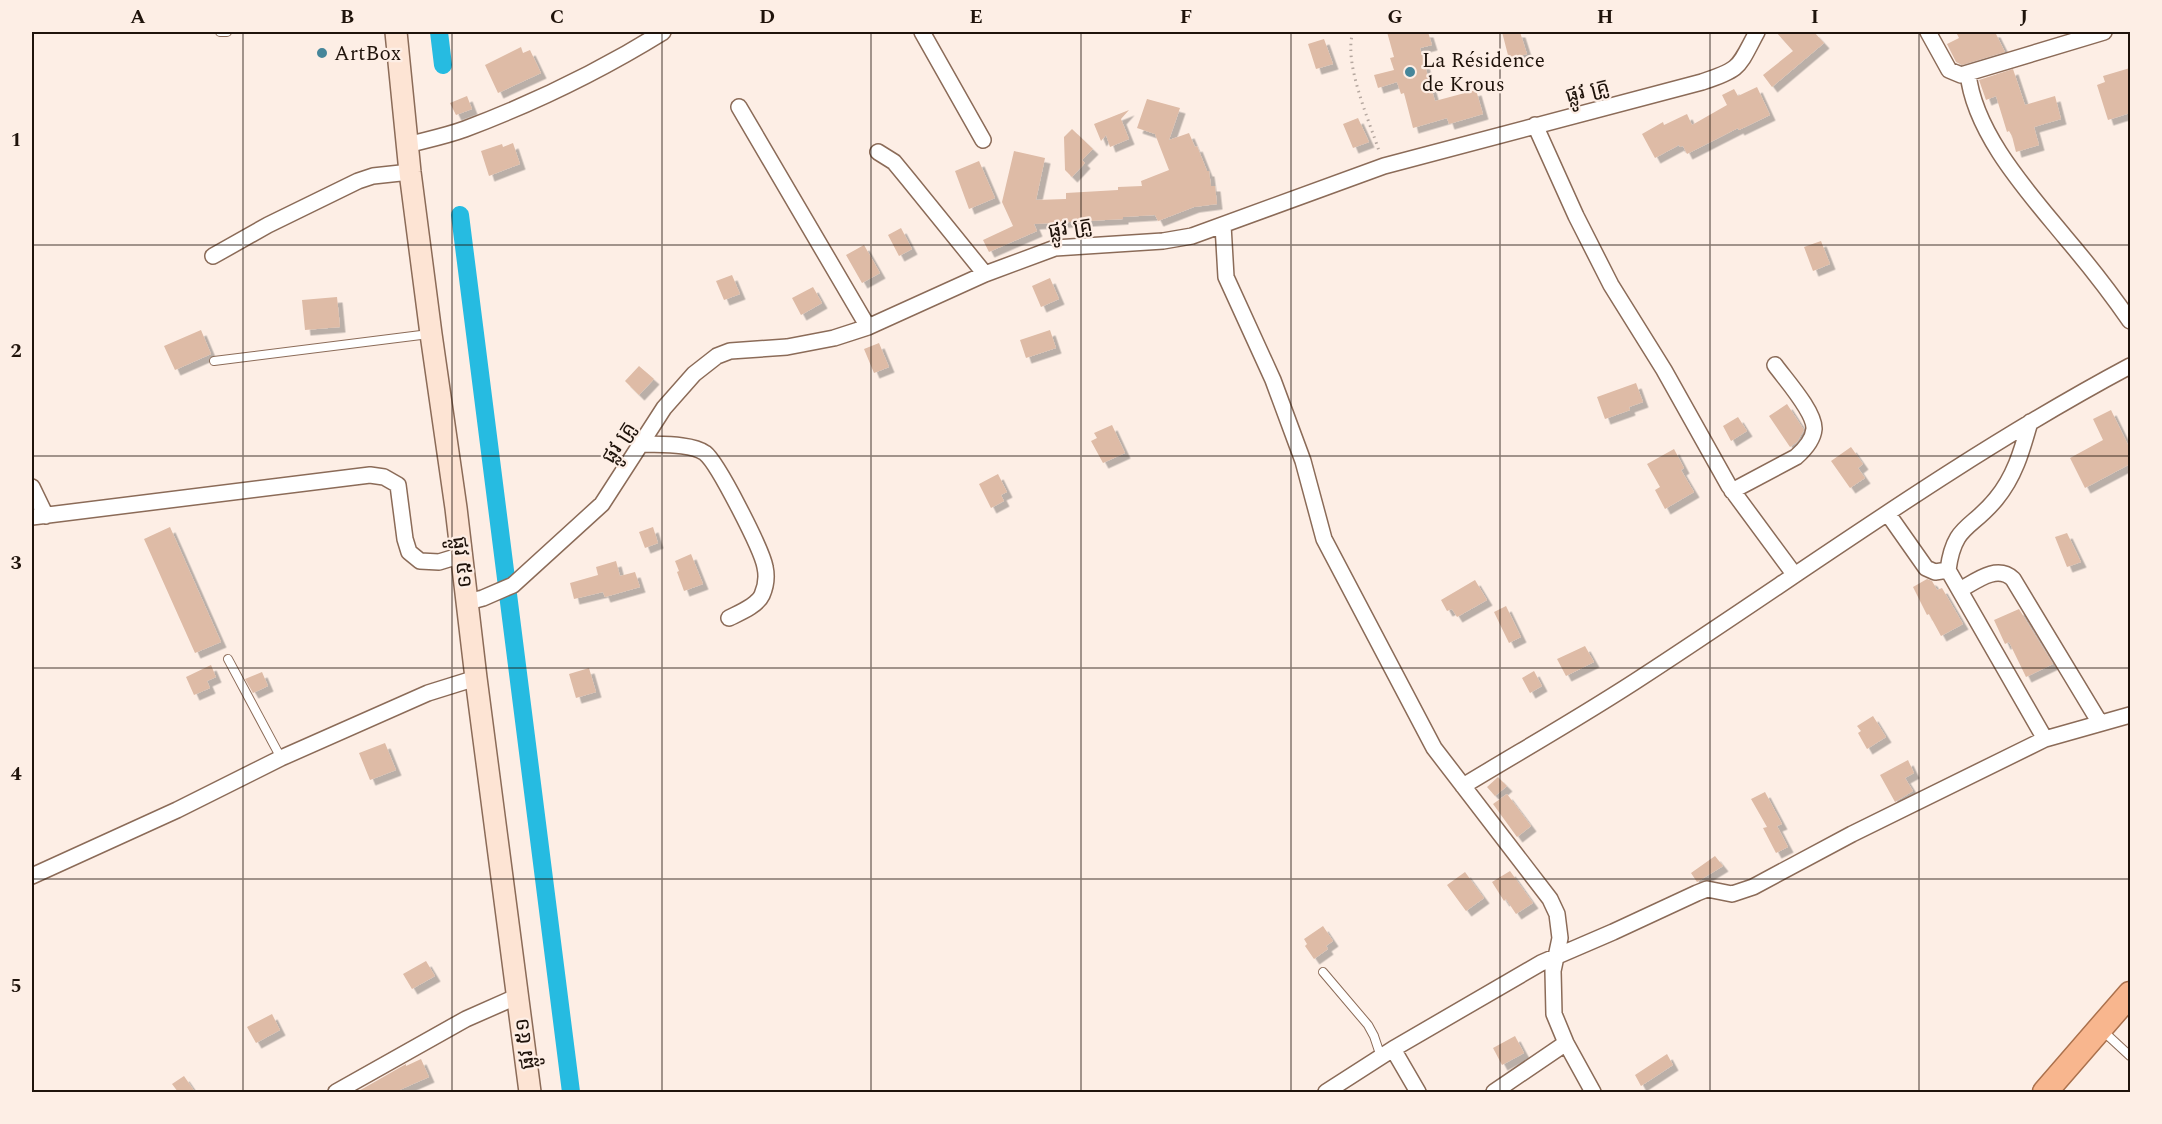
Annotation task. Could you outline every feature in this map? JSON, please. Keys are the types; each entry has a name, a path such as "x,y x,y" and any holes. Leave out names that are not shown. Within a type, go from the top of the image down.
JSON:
{"highway":[{"path":"2045,1092 2130,994"}],"main road":[{"name":"ផ្លូវ ៥១","path":"396,32 407,145 402,173 431,334 462,555 475,600 476,678 530,1092"}],"street":[{"path":"407,145 463,130 589,75 663,32"},
{"path":"922,32 983,140"},
{"name":"ផ្លូវ គ្រូ","path":"475,600 513,585 602,504 664,408 693,374 717,356 738,349 810,344 868,327 985,274 1055,248 1192,236 1384,166 1728,74 1740,63 1757,32"},
{"path":"1928,32 1948,70 1961,75 2104,32"},
{"path":"1968,73 1974,101 2004,160 2031,197 2096,274 2130,321"},
{"path":"739,106 868,327"},
{"path":"1535,125 1576,216 1611,285 1664,370 1732,491 1794,574"},
{"path":"878,152 894,162 985,274"},
{"path":"213,256 346,186 373,176 402,173"},
{"path":"1223,225 1226,277 1272,380 1303,461 1324,539 1434,748 1550,899 1557,914 1560,938 1555,957 1552,990 1554,1014 1566,1043 1593,1092"},
{"path":"1732,491 1796,457 1812,436 1814,426 1810,413 1775,365"},
{"path":"1463,786 1644,676 1794,574 2030,422 2130,366"},
{"path":"2030,422 2014,473 1996,500 1959,534 1950,550 1948,570 2045,739"},
{"path":"642,444 697,449 706,454 712,459 750,531 765,567 766,583 761,598 729,618"},
{"path":"32,488 38,516 370,475 384,477 398,485 409,552 420,561 440,562 462,555"},
{"path":"1888,514 1926,568 1935,572 1948,570"},
{"path":"1960,590 1996,572 2005,573 2013,579 2100,723"},
{"path":"32,876 177,810 281,758 428,693 476,678"},
{"path":"1326,1092 1492,990 1555,957 1707,889 1732,894 1753,887 1852,834 2045,739 2130,715"},
{"path":"336,1092 466,1019 518,996"},
{"path":"1494,1092 1566,1043"},
{"path":"1387,1053 1418,1092"}],"lane":[{"path":"220,32 227,32"},
{"path":"214,361 431,334"},
{"path":"228,659 281,758"},
{"path":"1323,972 1368,1025 1387,1053"},
{"path":"2100,1028 2130,1056"}],"path":[{"path":"1353,32 1351,53 1353,69 1384,166"}],"building":[{"path":"1387,32 1428,32 1432,45 1420,48 1435,101 1476,90 1483,114 1449,124 1447,118 1413,128 1404,93 1401,94 1397,82 1378,88 1374,75 1394,70 1390,58 1394,57"},
{"path":"1502,32 1520,32 1527,54 1509,59"},
{"path":"1776,32 1814,32 1824,43 1772,87 1763,75 1793,51"},
{"path":"1956,32 1995,32 2005,52 1962,65 1956,62 1947,44 1959,38"},
{"path":"1324,39 1333,64 1316,69 1308,44"},
{"path":"521,47 523,53 530,50 541,73 498,93 485,65"},
{"path":"2130,68 2130,113 2108,120 2097,85 2105,82 2103,76"},
{"path":"2013,69 2025,105 2055,96 2061,119 2034,127 2039,145 2016,152 1996,96 1986,100 1979,80"},
{"path":"1757,87 1770,115 1739,130 1738,128 1687,154 1683,146 1679,145 1655,158 1642,134 1663,122 1664,125 1687,114 1692,125 1727,105 1722,95 1734,89 1738,96"},
{"path":"467,96 472,109 456,115 450,103"},
{"path":"1147,99 1180,108 1169,140 1189,133 1209,171 1211,186 1215,186 1217,204 1194,207 1158,221 1155,215 1034,224 1037,231 989,252 983,240 1013,226 1002,202 1014,151 1045,158 1036,200 1066,199 1066,193 1142,186 1141,181 1169,170 1155,134 1137,128"},
{"path":"1129,110 1121,119 1129,139 1110,147 1106,135 1101,141 1094,124"},
{"path":"1358,118 1369,142 1353,148 1343,124"},
{"path":"1072,129 1093,149 1082,160 1085,163 1072,177 1065,170 1064,137"},
{"path":"513,143 520,164 489,176 481,151"},
{"path":"979,161 995,198 969,209 955,171"},
{"path":"901,228 912,249 899,256 888,235"},
{"path":"1821,241 1830,264 1813,271 1804,247"},
{"path":"864,245 880,273 862,283 846,255"},
{"path":"732,275 740,294 724,300 716,281"},
{"path":"1050,278 1059,299 1041,307 1032,286"},
{"path":"813,287 822,303 801,315 792,298"},
{"path":"337,297 340,327 305,330 302,300"},
{"path":"201,330 211,354 175,370 164,346"},
{"path":"1050,330 1056,348 1026,358 1020,340"},
{"path":"879,343 889,367 874,373 864,349"},
{"path":"639,366 654,379 639,395 625,381"},
{"path":"1636,383 1643,402 1629,407 1630,410 1605,419 1597,397"},
{"path":"1787,404 1804,430 1797,442 1790,447 1769,416"},
{"path":"2111,410 2130,449 2130,464 2085,488 2070,458 2103,440 2093,419"},
{"path":"1738,417 1747,431 1731,441 1723,426"},
{"path":"1112,425 1125,453 1103,463 1091,441 1097,438 1094,433"},
{"path":"1851,447 1863,464 1858,468 1865,478 1850,488 1831,461"},
{"path":"1674,449 1684,468 1681,470 1694,492 1665,509 1655,490 1660,487 1647,464"},
{"path":"998,474 1007,492 1001,495 1004,501 991,508 979,484"},
{"path":"170,527 221,642 195,653 144,539"},
{"path":"653,527 658,543 645,548 639,532"},
{"path":"2067,533 2081,562 2067,567 2055,537"},
{"path":"691,554 703,584 684,591 675,561"},
{"path":"616,561 620,576 635,572 640,587 605,597 603,592 574,599 570,583 598,575 596,567"},
{"path":"1927,579 1932,581 1937,590 1942,588 1963,624 1941,636 1913,587"},
{"path":"1475,580 1487,600 1457,617 1452,609 1447,611 1441,600"},
{"path":"1506,606 1521,637 1509,643 1494,612"},
{"path":"2019,609 2053,664 2026,677 2009,642 2005,644 1994,620"},
{"path":"1585,646 1594,662 1566,676 1557,659"},
{"path":"211,665 216,677 207,681 210,688 194,695 186,677"},
{"path":"589,668 596,692 576,698 569,674"},
{"path":"1534,671 1542,686 1530,693 1522,678"},
{"path":"262,672 268,686 253,693 245,679"},
{"path":"1873,716 1886,737 1867,749 1858,733 1861,731 1857,726"},
{"path":"385,743 396,770 370,780 359,753"},
{"path":"1908,760 1914,773 1905,778 1913,791 1895,802 1880,775"},
{"path":"1498,777 1507,786 1495,796 1487,787"},
{"path":"1765,792 1782,824 1777,826 1788,847 1776,853 1763,828 1767,827 1751,799"},
{"path":"1507,794 1531,826 1517,837 1493,804"},
{"path":"1715,856 1723,866 1697,882 1691,873"},
{"path":"1510,871 1533,903 1516,914 1492,882"},
{"path":"1465,872 1484,898 1466,911 1447,885"},
{"path":"1323,926 1333,941 1326,946 1328,949 1314,959 1305,946 1307,944 1304,939"},
{"path":"426,961 435,976 412,989 403,974"},
{"path":"272,1014 280,1030 256,1043 247,1027"},
{"path":"1515,1036 1524,1053 1502,1065 1493,1048"},
{"path":"1667,1054 1673,1065 1641,1086 1635,1075"},
{"path":"421,1059 429,1077 395,1092 357,1092 406,1064 406,1066"},
{"path":"184,1076 195,1092 178,1092 172,1084"}],"waterway":[{"path":"439,32 443,65"},
{"path":"460,215 571,1092"}],"place":[{"name":"ArtBox","path":"322,53"},
{"name":"La Résidence de Krous","path":"1410,72"}]}
